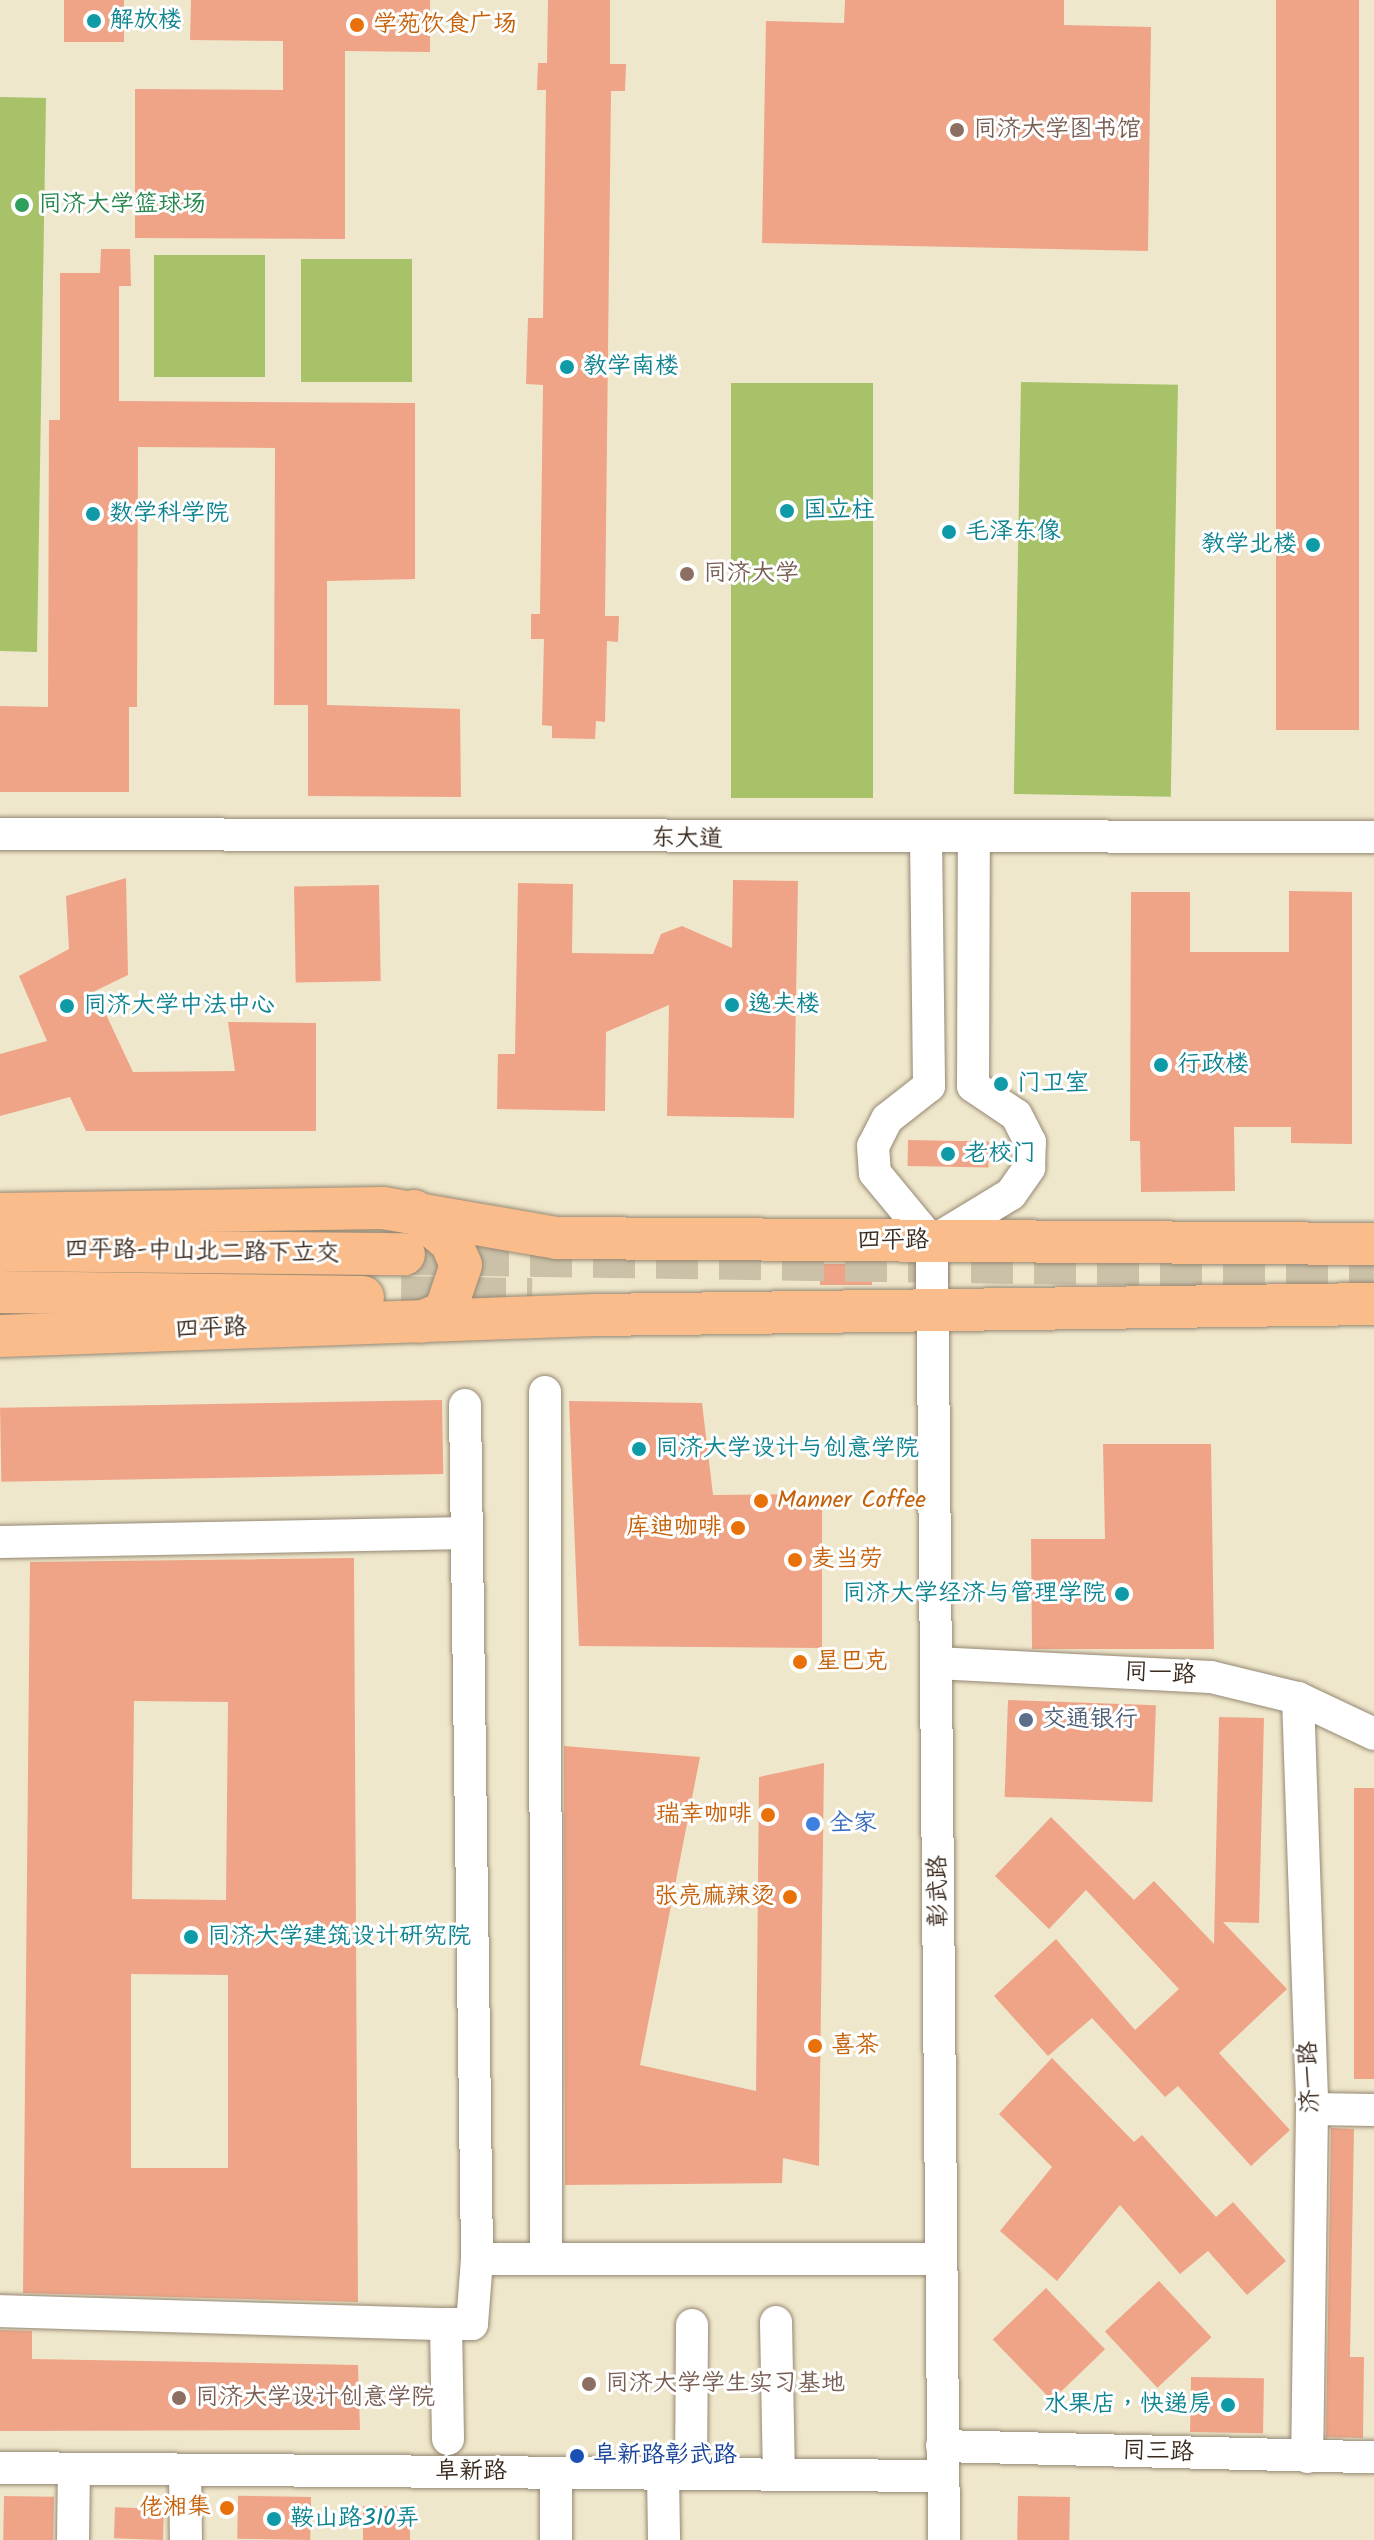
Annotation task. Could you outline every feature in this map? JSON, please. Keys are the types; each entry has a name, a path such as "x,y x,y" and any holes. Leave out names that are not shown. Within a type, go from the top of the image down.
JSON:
{"main road":[{"name":"四平路","path":"0,1214 414,1211 557,1238 1374,1244"},
{"path":"411,1310 445,1312 461,1265 451,1242 414,1211"},
{"name":"四平路-中山北二路下立交","path":"0,1250 404,1254"},
{"name":"四平路-中山北二路下立交","path":"0,1292 411,1310"},
{"name":"四平路","path":"0,1336 411,1310 931,1314 1374,1304"}],"street":[{"name":"东大道","path":"0,834 1374,837"},
{"path":"926,837 929,1086"},
{"path":"973,1086 974,837"},
{"path":"929,1086 973,1086 1016,1115 1030,1142 1029,1168 1011,1194 932,1242 875,1173 873,1146 887,1119 929,1086"},
{"name":"彰武路","path":"932,1242 938,2259 944,2540"},
{"path":"545,1392 546,2259"},
{"path":"0,2311 472,2324 477,2259 465,1405"},
{"path":"0,1542 465,1533"},
{"name":"同一路","path":"936,1663 1211,1677 1298,1698 1374,1734"},
{"name":"济一路","path":"1298,1698 1312,2109 1307,2457"},
{"path":"1312,2109 1374,2110"},
{"path":"477,2259 938,2259"},
{"path":"776,2322 779,2474"},
{"path":"446,2324 448,2439"},
{"path":"664,2540 677,2474 692,2325"},
{"name":"同三路","path":"942,2461 1374,2457"},
{"name":"阜新路","path":"0,2468 779,2474 942,2461"},
{"path":"73,2540 74,2469"},
{"path":"185,2470 186,2540"},
{"path":"556,2473 556,2540"}],"green space":[{"path":"0,97 46,98 37,652 0,651"},
{"path":"154,255 265,255 265,377 154,377"},
{"path":"301,259 412,259 412,382 301,382"},
{"path":"1021,382 1178,385 1171,797 1014,794"},
{"path":"731,383 873,383 873,798 731,798"}],"building":[{"name":"解放楼","path":"64,0 124,0 124,42 64,42"},
{"path":"191,0 430,0 430,52 345,51 345,239 135,238 135,89 283,90 283,41 190,40"},
{"name":"教学南楼","path":"548,0 610,0 610,64 626,64 625,91 611,91 605,616 619,616 618,642 607,641 605,722 596,721 595,739 552,738 552,726 542,725 544,639 531,639 531,614 540,614 543,385 526,384 528,318 543,318 546,90 537,90 538,63 547,63"},
{"name":"同济大学图书馆","path":"845,0 1064,0 1064,25 1151,27 1148,251 762,243 766,21 844,23"},
{"name":"教学北楼","path":"1276,0 1359,0 1359,730 1276,730"},
{"name":"数学科学院","path":"101,249 130,249 131,286 119,286 119,401 415,403 415,579 327,581 327,705 460,709 461,797 308,796 308,705 274,705 275,448 138,447 137,707 129,707 129,792 0,792 0,706 48,707 49,420 60,420 60,273 100,273"},
{"name":"同济大学中法中心","path":"126,878 128,975 95,991 133,1072 235,1071 228,1022 316,1023 316,1131 86,1131 70,1097 0,1116 0,1054 47,1041 19,976 69,949 66,896"},
{"name":"逸夫楼","path":"733,880 798,881 794,1118 667,1116 669,1005 606,1032 605,1111 497,1109 498,1054 515,1054 518,883 573,884 572,953 653,954 661,934 682,926 732,948"},
{"path":"379,885 381,981 296,982 294,886"},
{"name":"行政楼","path":"1289,891 1352,892 1352,1144 1291,1143 1291,1127 1234,1127 1235,1191 1141,1192 1140,1141 1130,1141 1131,892 1190,892 1190,952 1289,952"},
{"name":"老校门","path":"908,1140 989,1141 989,1167 908,1166"},
{"path":"820,1264 872,1264 872,1285 820,1285"},
{"path":"442,1400 443,1474 1,1482 0,1408"},
{"path":"569,1401 702,1403 713,1495 822,1494 822,1648 579,1646"},
{"name":"同济大学经济与管理学院","path":"1103,1444 1211,1444 1214,1649 1032,1649 1031,1539 1105,1539"},
{"name":"同济大学建筑设计研究院","path":"354,1558 358,2302 23,2293 30,1562","holes":["134,1701 228,1702 226,1900 132,1899","131,1974 228,1975 228,2168 131,2168"]},
{"path":"1008,1700 1156,1705 1153,1802 1005,1797"},
{"path":"1219,1717 1264,1718 1259,1923 1223,1922 1287,1989 1219,2053 1290,2130 1251,2166 1178,2086 1165,2097 1092,2018 1048,2056 994,1996 1056,1939 1135,2030 1179,1989 1086,1890 1049,1929 995,1876 1051,1817 1134,1900 1154,1881 1214,1944"},
{"path":"564,1746 700,1757 640,2065 756,2091 759,1777 824,1763 819,2166 783,2158 782,2183 565,2185"},
{"path":"1354,1788 1374,1788 1374,2079 1354,2079"},
{"path":"1052,2058 1134,2142 1142,2135 1216,2217 1233,2202 1286,2261 1247,2295 1208,2251 1180,2274 1120,2205 1057,2281 1000,2231 1052,2167 999,2114"},
{"path":"1331,2128 1354,2129 1350,2357 1364,2357 1363,2438 1326,2437"},
{"path":"1159,2281 1212,2337 1157,2388 1105,2331"},
{"path":"1046,2288 1105,2349 1052,2401 993,2339"},
{"name":"同济大学设计创意学院","path":"0,2330 32,2331 32,2359 358,2365 360,2430 0,2431"},
{"name":"水果店，快递房","path":"1191,2377 1264,2378 1263,2433 1190,2432"},
{"path":"4,2496 54,2497 53,2540 3,2540"},
{"name":"鞍山路310弄","path":"238,2496 311,2497 310,2540 237,2539"},
{"path":"1018,2496 1070,2497 1069,2540 1017,2540"},
{"name":"鞍山路310弄","path":"363,2506 410,2506 410,2540 363,2540"},
{"path":"115,2507 164,2509 163,2540 114,2538"}],"tunnel":[{"path":"404,1254 1374,1268"},
{"path":"401,1297 532,1299"}],"place":[{"name":"解放楼","path":"94,21"},
{"name":"学苑饮食广场","path":"357,25"},
{"name":"同济大学图书馆","path":"957,130"},
{"name":"同济大学篮球场","path":"22,205"},
{"name":"教学南楼","path":"567,367"},
{"name":"国立柱","path":"787,511"},
{"name":"数学科学院","path":"93,514"},
{"name":"毛泽东像","path":"949,532"},
{"name":"教学北楼","path":"1313,545"},
{"name":"同济大学","path":"687,574"},
{"name":"逸夫楼","path":"732,1005"},
{"name":"同济大学中法中心","path":"67,1006"},
{"name":"行政楼","path":"1161,1065"},
{"name":"门卫室","path":"1001,1084"},
{"name":"老校门","path":"948,1154"},
{"name":"同济大学设计与创意学院","path":"639,1449"},
{"name":"Manner Coffee","path":"761,1501"},
{"name":"库迪咖啡","path":"738,1528"},
{"name":"麦当劳","path":"795,1560"},
{"name":"同济大学经济与管理学院","path":"1122,1594"},
{"name":"星巴克","path":"800,1662"},
{"name":"交通银行","path":"1026,1720"},
{"name":"瑞幸咖啡","path":"768,1815"},
{"name":"全家","path":"813,1824"},
{"name":"张亮麻辣烫","path":"790,1897"},
{"name":"同济大学建筑设计研究院","path":"191,1937"},
{"name":"喜茶","path":"815,2046"},
{"name":"同济大学学生实习基地","path":"589,2384"},
{"name":"同济大学设计创意学院","path":"179,2398"},
{"name":"水果店，快递房","path":"1228,2405"},
{"name":"阜新路彰武路","path":"577,2456"},
{"name":"佬湘集","path":"227,2508"},
{"name":"鞍山路310弄","path":"274,2519"}]}
